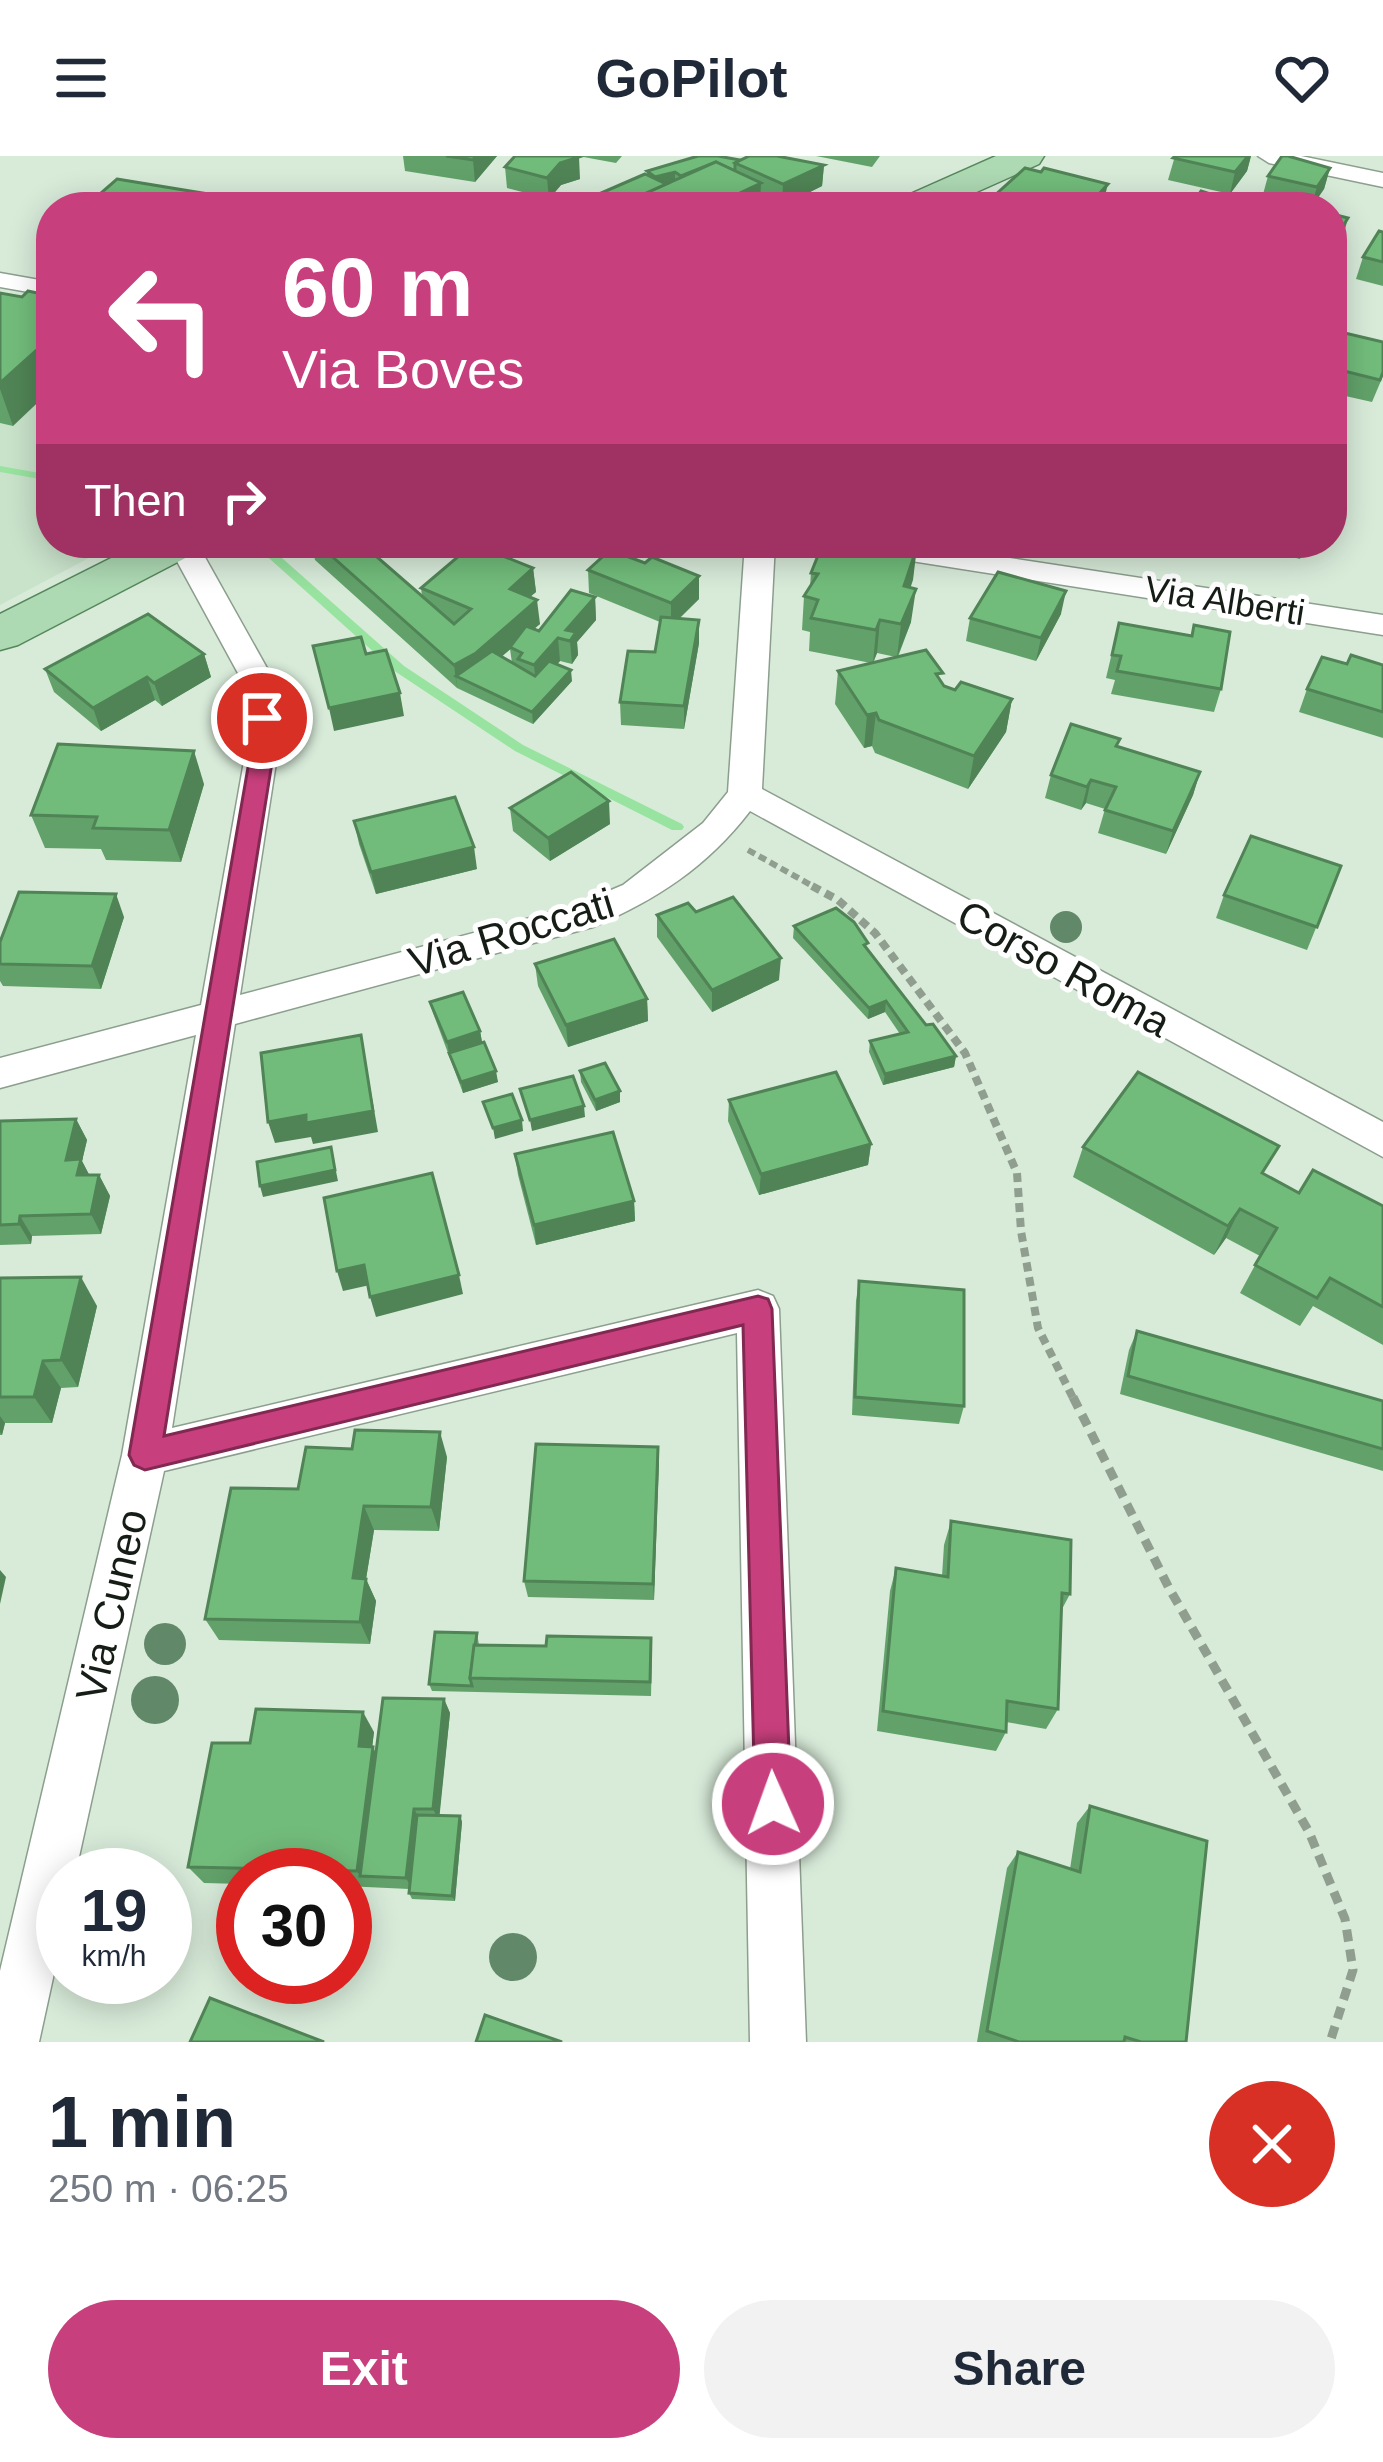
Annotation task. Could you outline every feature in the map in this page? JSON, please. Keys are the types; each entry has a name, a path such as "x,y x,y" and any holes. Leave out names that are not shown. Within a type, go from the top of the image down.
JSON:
{"main road":[{"path":"946,192 1026,156"},
{"path":"0,634 150,558"}],"street":[{"path":"1269,156 1383,181"},
{"path":"0,280 36,286"},
{"name":"Via Cuneo","path":"10,2042 145,1455 222,1014 262,750 261,686 188,558"},
{"path":"745,794 759,558"},
{"name":"Via Alberti","path":"951,558 1383,625"},
{"name":"Via Roccati","path":"0,1073 580,918 636,894 715,832 745,794"},
{"name":"Corso Roma","path":"745,794 1383,1142"},
{"path":"145,1455 758,1309 778,2042"}],"path":[{"path":"715,832 850,911 875,933 965,1053 1017,1173 1021,1231 1038,1328 1169,1588 1310,1832 1346,1919 1353,1970 1330,2042"}],"shaded area":[{"path":"0,295 36,301 36,558 89,558 0,605"}],"building":[{"path":"515,156 579,157 560,163 547,178 505,167"},
{"path":"698,156 740,160 735,171 716,162 681,176 675,172 655,177 647,171"},
{"path":"749,156 824,165 783,184 735,163"},
{"path":"1175,156 1248,156 1235,172"},
{"path":"1282,156 1330,168 1317,187 1268,176"},
{"path":"716,162 761,183 742,192 649,192"},
{"path":"1025,168 1108,184 1101,192 999,192"},
{"path":"645,174 666,184 648,192 604,192"},
{"path":"117,179 196,192 102,192"},
{"path":"1379,231 1383,232 1383,262 1363,257"},
{"path":"28,291 36,293 36,351 0,383 0,293 22,297"},
{"path":"1347,334 1383,342 1380,380 1347,372"},
{"path":"334,558 378,558 454,624 471,609 421,588 456,558 508,558 533,568 510,589 537,600 476,653 454,665"},
{"path":"601,558 645,563 654,558 699,576 671,603 588,570"},
{"path":"817,558 913,558 904,586 916,589 901,624 880,620 876,630 811,618 818,600 804,596 818,574 811,573"},
{"path":"998,572 1066,591 1041,638 970,618"},
{"path":"571,590 595,597 566,630 576,632 570,641 558,638 534,665 518,659 522,653 510,647 526,626 539,631"},
{"path":"148,614 204,654 154,683 147,677 93,708 45,669"},
{"path":"661,617 699,620 684,706 620,702 628,651 655,652"},
{"path":"1119,623 1192,636 1194,625 1230,632 1221,689 1117,671 1121,656 1112,655"},
{"path":"361,637 366,654 386,650 400,693 329,708 313,646"},
{"path":"926,650 943,673 936,674 944,686 955,690 961,682 1012,699 974,756 879,720 876,713 867,715 838,671"},
{"path":"492,651 535,676 549,661 571,670 532,712 456,676"},
{"path":"1351,655 1383,665 1383,712 1307,689 1322,657 1347,664"},
{"path":"1071,724 1120,739 1116,746 1200,772 1173,831 1105,810 1116,787 1091,780 1087,787 1051,775"},
{"path":"58,744 194,751 169,830 93,828 97,817 31,815"},
{"path":"571,772 609,801 548,838 510,808"},
{"path":"455,797 474,847 371,872 354,821"},
{"path":"1251,836 1341,866 1317,927 1224,895"},
{"path":"19,892 116,894 92,966 0,964 0,942"},
{"path":"733,897 781,958 712,990 657,915 688,903 696,912"},
{"path":"836,908 854,922 868,943 864,945 956,1056 885,1074 870,1041 908,1032 886,1001 869,1008 794,926"},
{"path":"614,939 647,999 566,1025 535,964"},
{"path":"463,992 480,1031 447,1042 430,1002"},
{"path":"361,1035 373,1111 306,1123 306,1115 268,1122 261,1053"},
{"path":"484,1042 496,1071 461,1082 449,1053"},
{"path":"605,1063 620,1091 595,1100 580,1071"},
{"path":"836,1072 871,1144 761,1174 729,1100"},
{"path":"1138,1072 1279,1146 1262,1173 1299,1193 1313,1170 1383,1206 1383,1307 1330,1278 1317,1298 1255,1265 1277,1228 1240,1209 1228,1226 1083,1147"},
{"path":"573,1076 584,1106 530,1120 520,1089"},
{"path":"512,1094 522,1120 493,1128 483,1102"},
{"path":"76,1119 66,1160 81,1159 77,1175 99,1175 91,1214 20,1216 19,1224 0,1225 0,1121"},
{"path":"613,1132 634,1201 534,1225 515,1154"},
{"path":"331,1147 335,1170 260,1186 257,1162"},
{"path":"432,1173 459,1275 370,1297 364,1265 337,1271 324,1198"},
{"path":"81,1277 61,1360 43,1361 34,1397 0,1397 0,1278"},
{"path":"859,1281 964,1290 964,1406 855,1397"},
{"path":"1137,1331 1383,1401 1383,1449 1128,1376"},
{"path":"355,1430 440,1432 431,1507 364,1506 353,1578 366,1579 360,1622 205,1619 231,1488 298,1489 306,1447 352,1449"},
{"path":"536,1444 658,1447 653,1584 524,1581"},
{"path":"951,1521 1071,1540 1070,1594 1062,1593 1058,1709 1007,1701 1006,1732 883,1711 896,1568 948,1577"},
{"path":"435,1632 477,1633 472,1686 429,1684"},
{"path":"547,1636 651,1638 650,1682 470,1678 474,1645 546,1646"},
{"path":"383,1698 444,1699 433,1809 414,1809 406,1878 372,1877 372,1848 364,1848"},
{"path":"256,1709 363,1712 359,1746 373,1747 360,1848 216,1848 216,1868 192,1867 212,1743 250,1743"},
{"path":"1090,1806 1207,1841 1186,2042 1141,2042 1125,2037 1124,2042 1019,2042 987,2031 1018,1852 1080,1872"},
{"path":"417,1815 460,1816 452,1896 409,1893"},
{"path":"210,1998 324,2042 190,2042"},
{"path":"485,2015 562,2042 476,2042"}],"waterway":[{"path":"0,469 36,475"},
{"path":"275,558 400,669 519,748 677,827"}],"route":[{"path":"262,718 262,750 222,1014 145,1455 758,1309 773,1804"}]}
